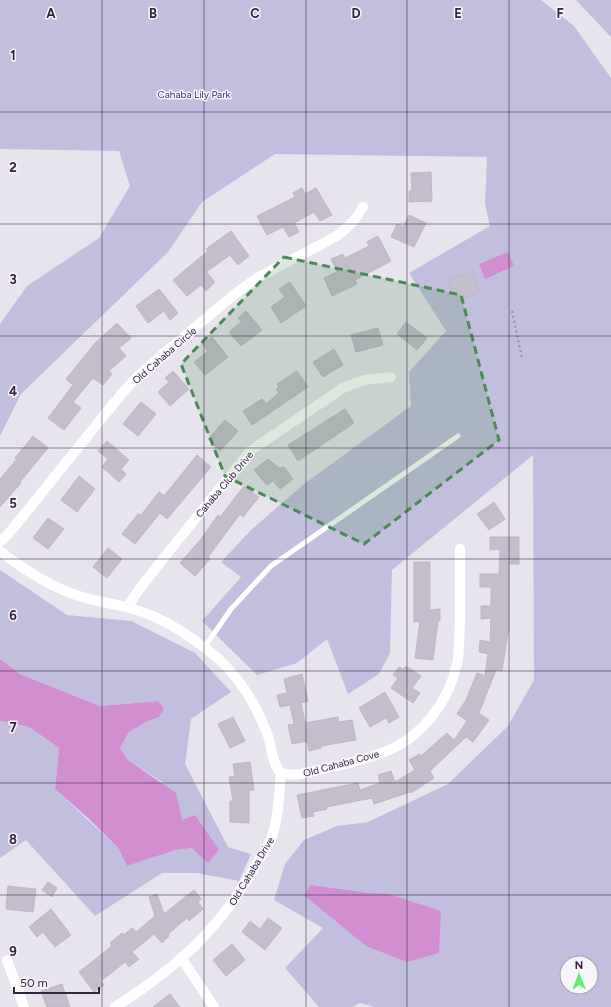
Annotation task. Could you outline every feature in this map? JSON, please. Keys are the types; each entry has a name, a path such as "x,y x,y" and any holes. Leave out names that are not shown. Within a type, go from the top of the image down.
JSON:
{"street":[{"name":"Old Cahaba Circle","path":"0,542 10,532 123,392 139,375 236,293 257,278 337,236 354,221 363,207"},
{"name":"Cahaba Club Drive","path":"127,607 166,555 250,451 343,388 364,380 391,377"},
{"name":"Old Cahaba Cove","path":"281,773 293,775 301,774 369,758 391,749 409,738 429,720 446,694 454,676 457,663 459,646 460,549"},
{"name":"Old Cahaba Drive","path":"0,552 36,577 57,588 79,596 127,607 150,615 177,629 216,656 243,687 264,725 270,740 277,769 281,773 278,812 272,838 232,904 206,935 182,959 135,995 115,1007"},
{"path":"182,959 214,1007"},
{"path":"7,960 24,1007"}],"lane":[{"path":"204,648 231,609 271,566 458,436"}],"path":[{"path":"512,311 522,358"}],"highlighted area":[{"path":"284,257 461,295 499,440 364,544 225,476 181,364"}],"green space":[{"name":"Cahaba Lily Park","path":"0,0 541,0 574,26 611,78 611,1007 375,1007 360,1003 352,1007 319,1007 285,968 323,928 274,900 285,864 304,840 337,826 368,822 448,784 508,726 534,680 533,455 392,570 390,653 379,674 348,694 327,639 297,663 257,675 202,621 241,577 221,562 251,530 304,484 411,406 409,372 446,331 409,273 490,226 485,204 487,157 275,154 202,202 168,252 21,394 0,436 0,324 27,286 99,238 130,186 119,151 0,149"},
{"path":"576,0 611,0 611,37"},
{"path":"0,570 67,615 131,621 195,653 231,692 191,719 185,764 228,847 251,854 239,881 197,873 162,873 95,916 26,840 0,858 0,721 29,727 59,748 55,789 118,848 127,866 176,850 192,848 182,821 162,782 128,760 120,748 129,732 146,722 159,717 158,701 100,706 20,674 0,659"}],"shaded area":[{"path":"508,252 514,266 485,279 479,264"},
{"path":"0,659 20,674 100,706 158,701 164,709 159,717 146,722 129,732 120,748 128,760 176,793 182,820 195,815 219,850 208,863 192,848 176,850 127,866 118,848 89,819 55,789 59,748 29,727 0,721"},
{"path":"311,885 368,893 388,894 441,911 439,953 407,962 366,946 304,895"}],"building":[{"path":"431,172 432,201 409,202 409,191 412,191 411,173"},
{"path":"302,188 305,194 316,188 332,215 320,221 314,212 294,223 299,232 289,237 283,227 267,235 257,216 295,197 293,193"},
{"path":"409,215 426,223 414,247 391,237 397,224 403,227"},
{"path":"231,231 249,256 238,265 230,255 206,272 215,282 206,291 201,285 187,296 173,280 208,251 206,249"},
{"path":"378,236 391,261 355,280 357,284 332,296 324,278 337,272 331,259 343,254 345,258 369,246 367,242"},
{"path":"470,271 480,291 457,302 448,281"},
{"path":"290,282 306,306 281,323 271,307 285,297 279,289"},
{"path":"159,289 178,313 170,320 164,311 148,323 136,306"},
{"path":"246,311 262,330 241,346 229,332 241,322 238,318"},
{"path":"406,322 427,338 417,350 397,334"},
{"path":"117,323 131,338 119,348 126,356 109,371 112,374 103,385 93,378 73,402 81,408 64,430 48,418 73,385 66,379 96,342"},
{"path":"378,328 383,345 356,352 351,335"},
{"path":"212,337 228,357 205,375 194,362 208,351 202,344"},
{"path":"334,349 343,365 323,377 313,362"},
{"path":"173,371 189,389 170,406 158,392 169,382 165,378"},
{"path":"297,371 308,387 252,425 243,411 262,399 266,404 279,393 276,389 279,387 277,384"},
{"path":"141,402 156,414 138,436 123,424"},
{"path":"345,409 354,423 298,461 288,445"},
{"path":"225,420 238,431 220,451 208,439"},
{"path":"33,436 48,448 0,507 0,479 17,459 15,458"},
{"path":"107,441 129,460 121,469 126,474 119,482 102,467 108,459 98,451"},
{"path":"197,455 211,467 167,519 160,513 135,544 122,534 138,514 141,515 159,492 164,496"},
{"path":"268,459 279,468 284,467 293,479 280,489 273,481 267,485 254,470"},
{"path":"79,476 95,489 77,512 61,500"},
{"path":"244,486 259,497 243,517 240,514 208,557 210,559 195,576 180,563 201,539 218,515 220,517"},
{"path":"494,502 505,519 489,530 477,514"},
{"path":"48,518 64,529 48,549 33,538"},
{"path":"490,537 519,537 519,564 509,564 509,632 502,671 496,670 479,713 489,720 473,742 466,737 430,771 434,778 411,793 410,792 374,804 372,798 326,807 327,809 313,812 314,816 302,818 297,795 358,783 360,790 380,783 378,775 391,771 395,782 415,770 409,760 420,754 421,756 447,733 454,740 467,721 457,714 466,700 477,673 485,676 488,654 479,652 480,640 490,642 491,618 481,619 481,606 491,606 491,587 480,587 480,574 499,574 500,549 490,550"},
{"path":"108,548 122,559 107,578 93,567"},
{"path":"414,562 430,562 430,610 440,609 440,621 438,621 433,660 415,658 420,621 414,622"},
{"path":"406,666 421,676 412,688 420,693 413,703 391,688 398,678 393,675 399,667 403,669"},
{"path":"302,674 308,701 301,703 305,723 338,717 339,722 352,720 356,740 321,746 321,748 309,751 307,741 292,744 288,725 294,724 290,705 280,707 277,695 287,693 284,679"},
{"path":"385,692 399,717 389,723 386,718 370,727 359,708"},
{"path":"233,717 245,741 230,748 218,724"},
{"path":"250,762 254,790 249,790 249,823 230,822 230,801 233,801 229,777 235,776 233,764"},
{"path":"48,882 57,888 52,897 42,890"},
{"path":"8,886 36,889 33,912 6,909"},
{"path":"194,890 201,899 198,902 203,909 189,921 187,918 168,934 169,936 162,943 154,934 132,952 139,959 129,967 125,962 101,981 104,985 94,992 79,972 112,946 110,943 122,933 124,935 132,928 136,932 155,916 149,897 157,894 164,914"},
{"path":"51,909 71,935 55,947 43,932 37,937 29,927"},
{"path":"268,918 282,928 265,950 242,932 250,921 260,929"},
{"path":"232,944 245,960 226,976 213,960"},
{"path":"62,984 70,1007 47,1007 41,991"},
{"path":"170,994 180,1007 153,1007"}]}
